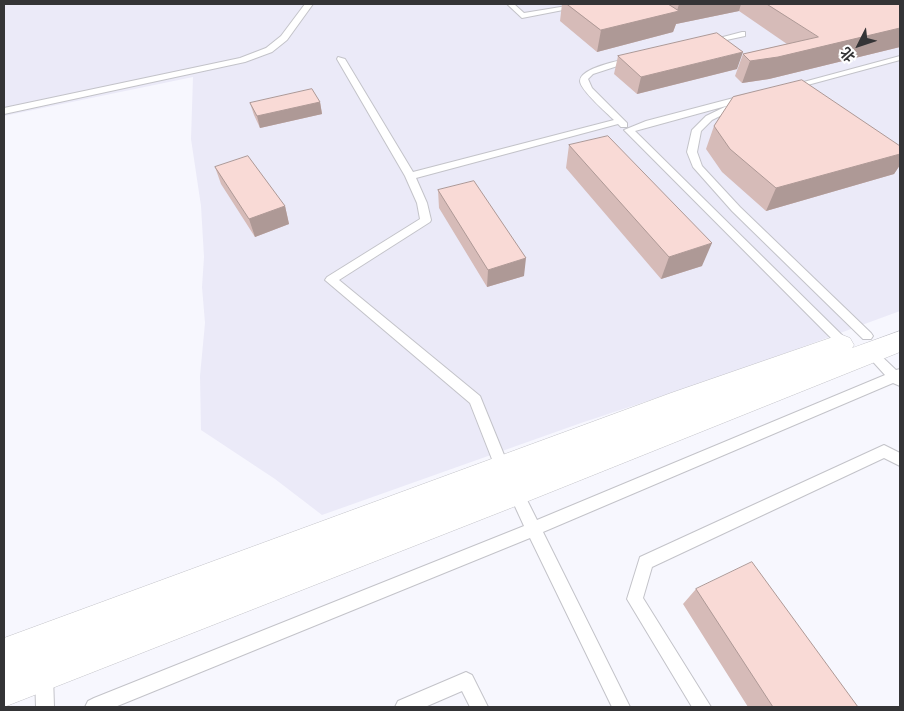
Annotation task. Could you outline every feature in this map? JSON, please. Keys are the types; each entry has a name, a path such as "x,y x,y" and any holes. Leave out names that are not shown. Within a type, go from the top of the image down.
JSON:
{"main road":[{"path":"4,688 509,481 861,344 900,323"},
{"path":"861,344 900,341"},
{"path":"4,657 509,481"}],"lane":[{"path":"4,111 242,60 260,54 269,50 284,38 309,4"},
{"path":"510,4 522,16 590,4"},
{"path":"696,45 742,34"},
{"path":"342,58 410,176 422,203 426,220 332,280 475,400 509,481 621,707"},
{"path":"94,707 534,530 898,378 629,130 584,83 584,79 590,72 640,58"},
{"path":"775,90 900,58"},
{"path":"786,92 900,64"},
{"path":"629,130 649,122 756,98 728,108 709,118 697,130 692,152 698,166 736,210 815,285 861,344"},
{"path":"410,176 619,120"},
{"path":"702,707 635,599 646,562 884,451 900,460"},
{"path":"44,673 45,707"},
{"path":"404,707 466,681 479,707"}],"shaded area":[{"path":"4,4 900,4 900,311 726,375 581,423 322,515 275,479 201,430 200,376 205,323 202,287 204,257 201,206 191,139 193,77 4,116"}],"building":[{"path":"567,4 668,4 679,11 601,30"},
{"path":"767,4 900,4 900,28 778,57 750,61 743,54 818,37"},
{"path":"717,33 743,52 641,77 618,56"},
{"path":"802,80 900,146 900,154 776,188 730,149 714,126 733,97"},
{"path":"312,89 320,102 257,116 250,103"},
{"path":"608,136 712,243 669,257 569,145"},
{"path":"248,156 285,206 249,219 215,167"},
{"path":"474,181 526,258 488,270 438,190"},
{"path":"752,562 858,707 773,707 696,589"}]}
